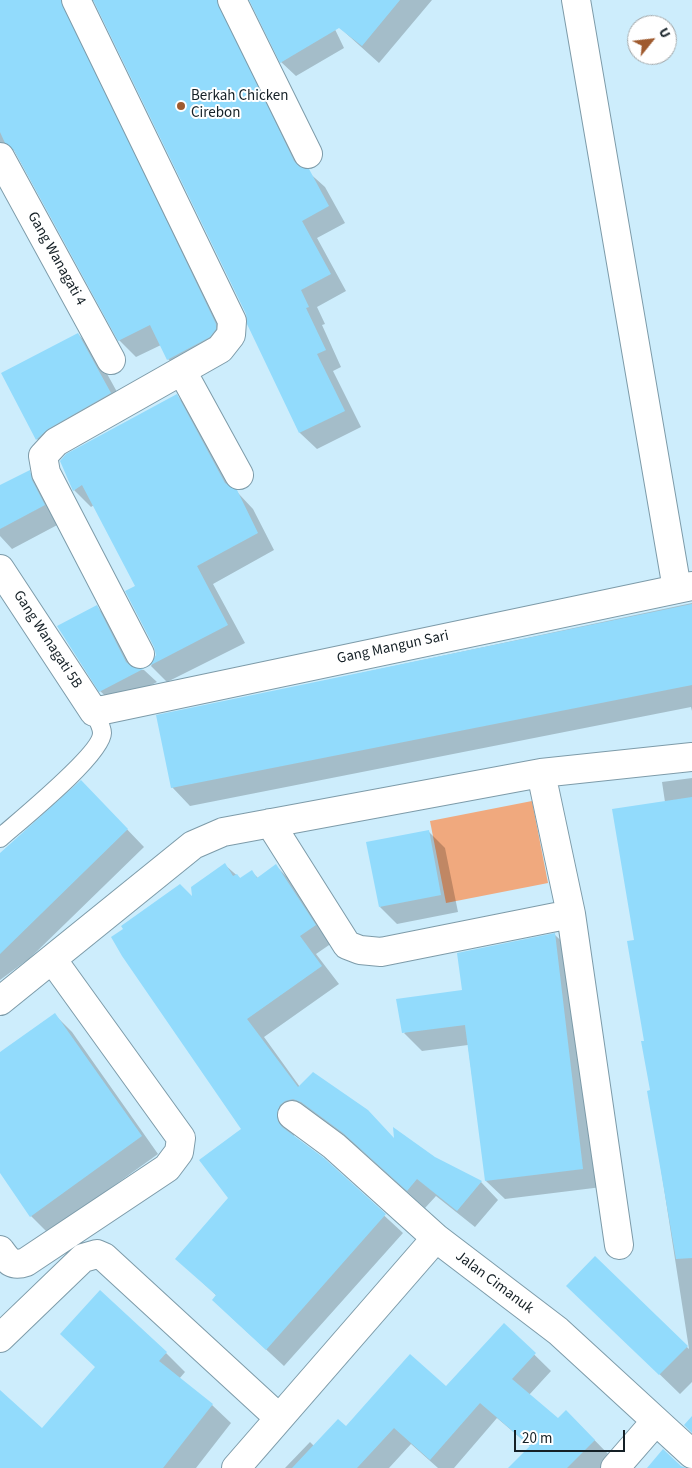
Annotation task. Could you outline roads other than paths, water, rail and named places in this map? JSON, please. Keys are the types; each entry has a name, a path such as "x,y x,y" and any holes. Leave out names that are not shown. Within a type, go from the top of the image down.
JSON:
{"street":[{"path":"76,0 232,321 231,335 220,349 56,442 43,456 46,473 140,654"},
{"path":"232,0 308,154"},
{"path":"576,0 685,588"},
{"name":"Gang Wanagati 4","path":"0,157 111,360"},
{"path":"182,371 239,475"},
{"name":"Gang Wanagati 5B","path":"0,569 94,712"},
{"name":"Gang Mangun Sari","path":"94,712 685,588"},
{"path":"0,1001 194,845 223,832 541,773 692,757"},
{"path":"541,773 571,914 619,1245"},
{"path":"270,823 348,944 360,950 381,952 571,914"},
{"path":"0,1250 12,1263 17,1265 26,1262 167,1168 179,1152 182,1138 52,958"},
{"name":"Jalan Cimanuk","path":"292,1115 334,1146 436,1238 558,1331 654,1422 692,1454"},
{"path":"236,1468 436,1238"},
{"path":"0,1338 83,1258 97,1254 104,1258 280,1418"},
{"path":"615,1468 654,1422"}],"lane":[{"path":"0,838 72,774 99,743 102,733 94,712"}],"place":[{"name":"Berkah Chicken Cirebon","path":"181,106"}]}
